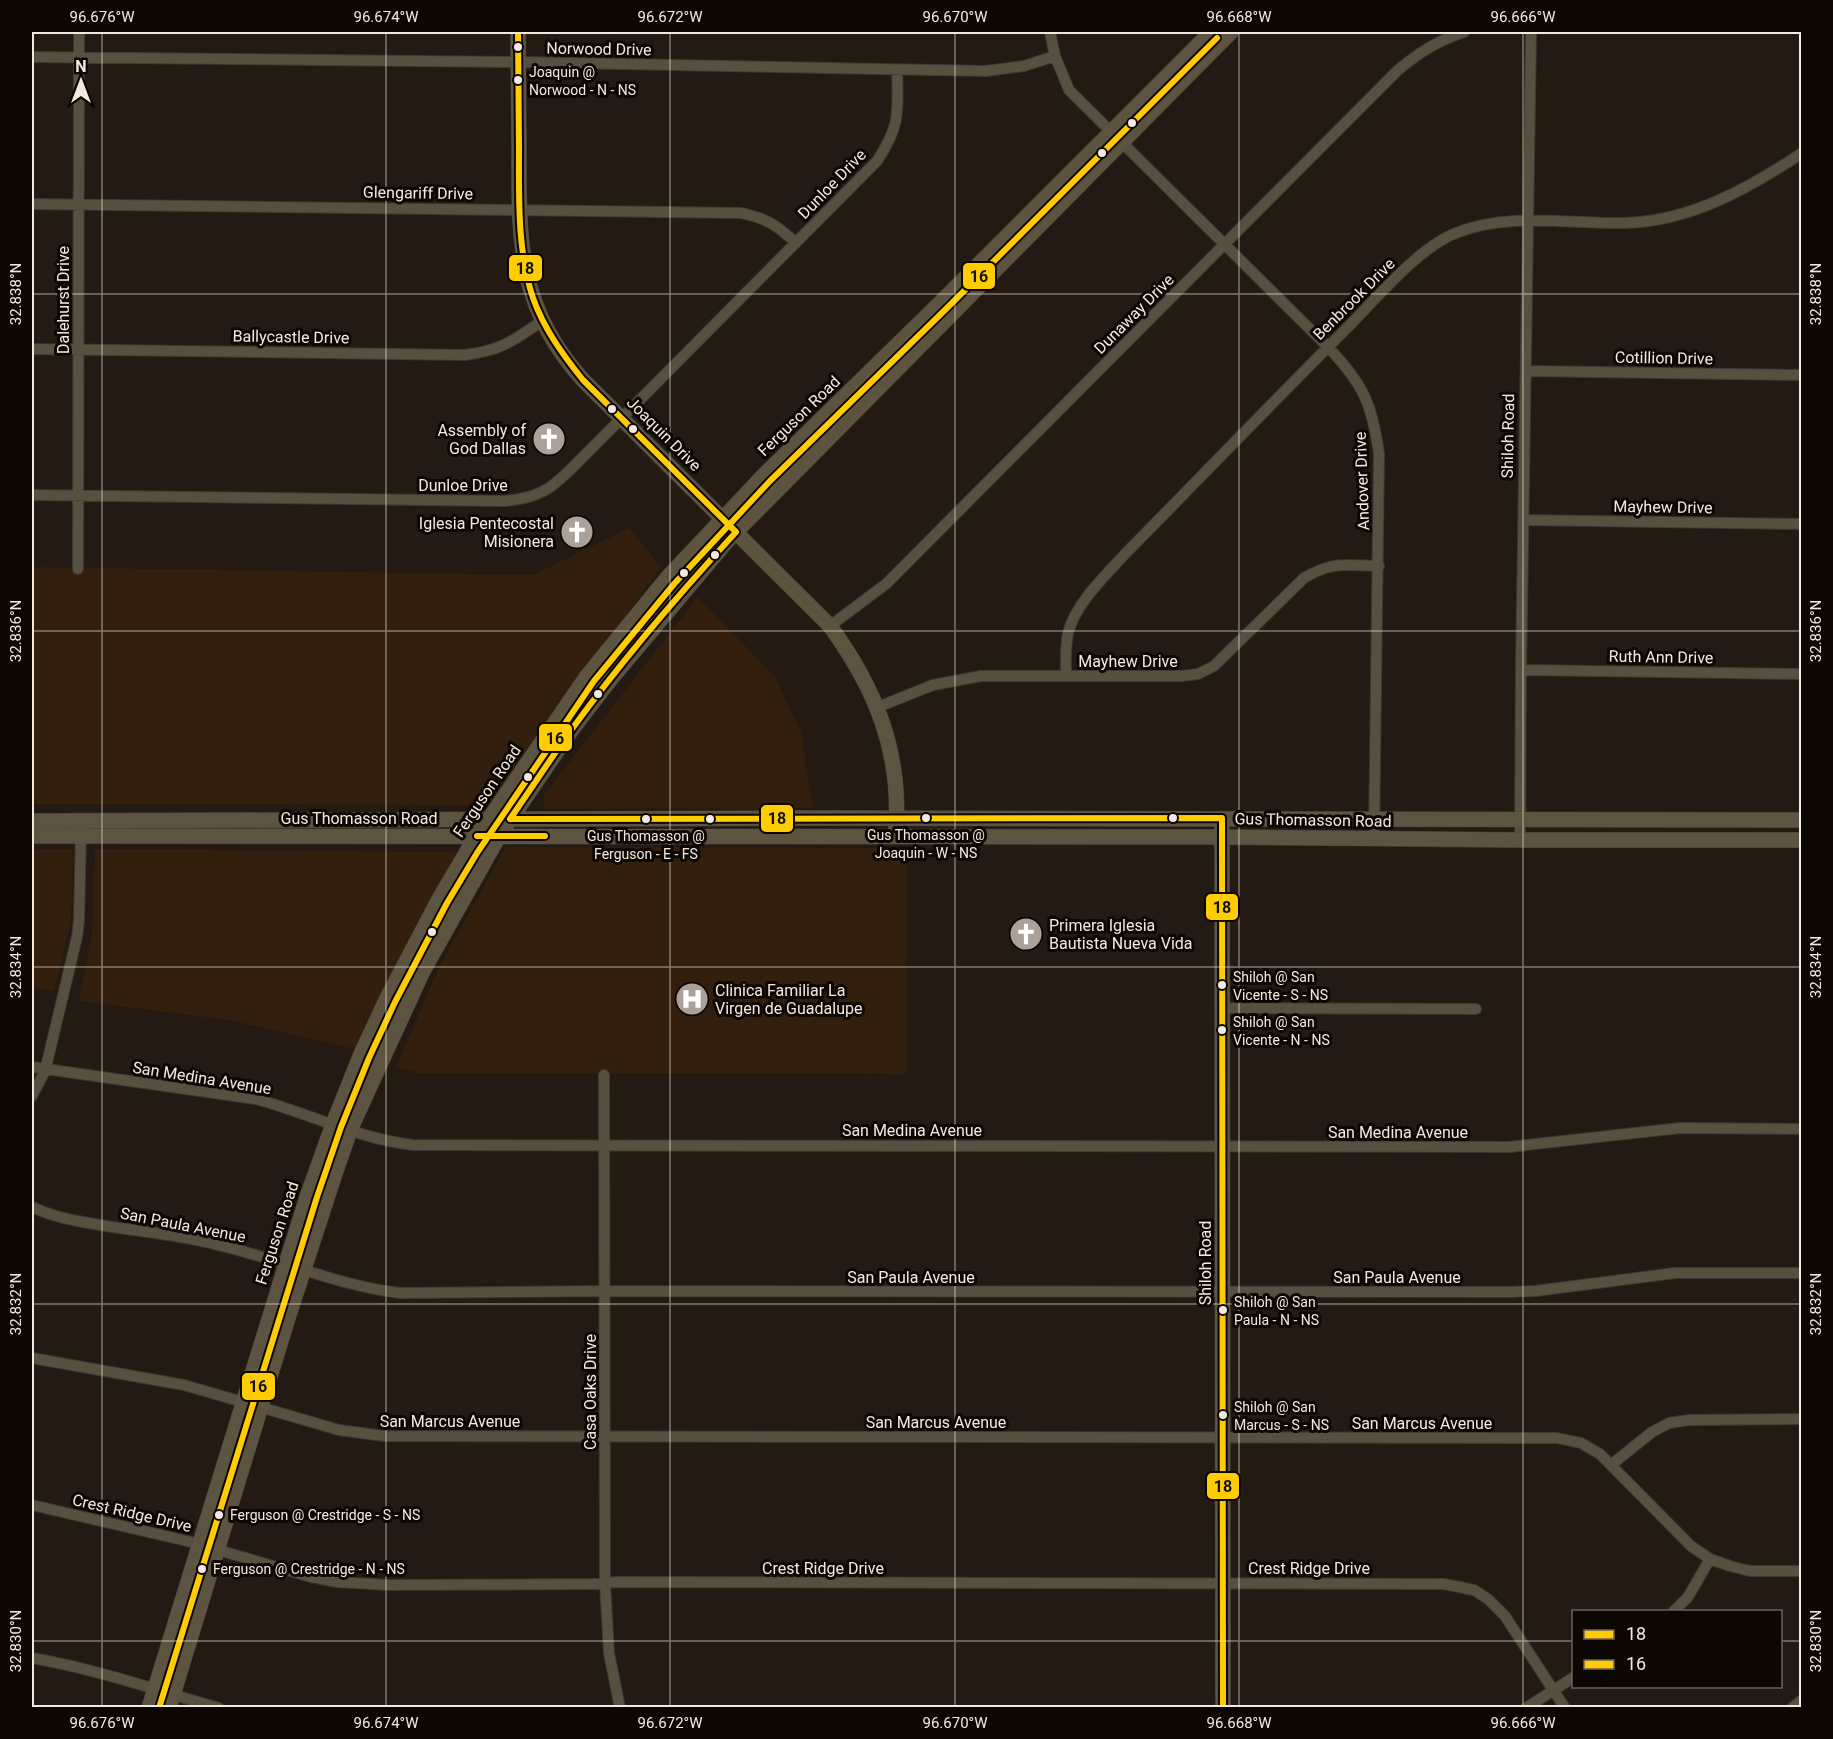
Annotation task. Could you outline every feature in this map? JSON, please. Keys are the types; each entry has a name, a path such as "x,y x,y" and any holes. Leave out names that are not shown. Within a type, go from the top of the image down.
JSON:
{"main road":[{"name":"Joaquin Drive","path":"518,32 520,233 523,259 532,296 542,321 566,361 830,626 864,678 878,707 895,778 896,837"},
{"name":"Ferguson Road","path":"171,1701 304,1269 350,1130 423,971 499,836 573,728 698,573 947,307 1116,136 1211,32"},
{"name":"Ferguson Road","path":"1116,136 1231,32"},
{"name":"Ferguson Road","path":"149,1707 308,1194 333,1124 361,1054 387,998 440,899 477,836 587,676 667,578 764,475 947,307"},
{"path":"617,836 629,818"},
{"path":"745,837 746,818"},
{"name":"Shiloh Road","path":"1222,818 1223,1707"},
{"name":"Gus Thomasson Road","path":"32,836 81,829 259,828 510,819 1802,820"},
{"path":"1700,820 1700,839"},
{"name":"Gus Thomasson Road","path":"32,821 81,829"},
{"name":"Gus Thomasson Road","path":"259,828 477,836 1802,840"}],"street":[{"name":"Dalehurst Drive","path":"78,569 79,32"},
{"name":"Andover Drive","path":"1050,32 1055,56 1069,90 1328,346 1346,366 1369,404 1379,454 1374,839"},
{"name":"Dunaway Drive","path":"830,626 886,584 1398,70 1440,40 1464,32"},
{"name":"Shiloh Road","path":"1520,840 1531,32"},
{"name":"Norwood Drive","path":"32,57 518,62 986,71 1024,66 1055,56"},
{"name":"Dunloe Drive","path":"32,495 504,501 522,499 541,493 555,484 877,161 888,145 896,125 897,70"},
{"name":"Benbrook Drive","path":"1066,675 1069,632 1079,609 1096,587 1125,554 1328,346 1429,249 1455,233 1500,222 1625,223 1662,218 1695,210 1761,180 1802,153"},
{"name":"Glengariff Drive","path":"32,204 741,213 763,218 776,225 795,243"},
{"name":"Ballycastle Drive","path":"32,349 465,355 487,352 503,346 542,321"},
{"name":"Cotillion Drive","path":"1527,371 1802,375"},
{"name":"Mayhew Drive","path":"1524,520 1802,524"},
{"name":"Mayhew Drive","path":"878,707 933,685 955,679 981,676 1180,676 1198,674 1214,666 1304,578 1319,569 1335,565 1378,566"},
{"name":"Ruth Ann Drive","path":"1521,670 1802,674"},
{"path":"32,1096 45,1071 77,937 81,829"},
{"path":"1222,1008 1476,1009"},
{"name":"San Medina Avenue","path":"32,1067 45,1071 256,1099 390,1143 413,1145 1509,1147 1680,1128 1802,1129"},
{"name":"Casa Oaks Drive","path":"604,1076 605,1583 609,1653 620,1707"},
{"name":"San Paula Avenue","path":"32,1207 70,1220 201,1240 239,1249 371,1290 400,1293 604,1291 1510,1292 1676,1274 1802,1273"},
{"name":"San Marcus Avenue","path":"32,1358 184,1385 339,1430 376,1436 1557,1438 1581,1443 1600,1454 1691,1546 1710,1559 1750,1571 1802,1571"},
{"path":"1611,1465 1652,1432 1670,1423 1689,1420 1802,1419"},
{"name":"Crest Ridge Drive","path":"32,1505 200,1544 311,1577 337,1582 389,1585 1444,1584 1474,1590 1488,1599 1505,1616 1565,1707"},
{"path":"1674,1610 1688,1597 1710,1559"},
{"path":"32,1658 154,1688 171,1701 219,1707"},
{"path":"1526,1707 1572,1678"},
{"path":"1792,1707 1802,1700"}],"shaded area":[{"path":"629,528 661,567 488,805 32,804 32,567 533,575"},
{"path":"698,597 775,677 801,732 813,808 543,809 544,795"},
{"path":"506,847 906,848 906,1074 419,1073 396,1067 440,965"},
{"path":"32,849 73,849 71,921 54,991 32,987"},
{"path":"95,849 460,852 355,1049 229,1020 79,1001 92,934"}],"transit line":[{"name":"18","path":"510,819 591,703 672,603 736,532 583,380 555,341 537,309 524,261 520,223 518,32"},
{"name":"16","path":"159,1708 317,1197 341,1127 395,1002 447,903 477,853 594,681 674,584 770,481 1217,38"},
{"name":"18","path":"510,819 1222,818 1223,1708"},
{"name":"18","path":"477,836 545,836"}],"place":[{"name":"Joaquin @ Norwood - N - NS","path":"518,80"},
{"name":"Assembly of God Dallas","path":"549,439"},
{"name":"Iglesia Pentecostal Misionera","path":"577,532"},
{"name":"Gus Thomasson @ Joaquin - W - NS","path":"926,818"},
{"name":"Gus Thomasson @ Ferguson - E - FS","path":"646,819"},
{"name":"Primera Iglesia Bautista Nueva Vida","path":"1026,934"},
{"name":"Shiloh @ San Vicente - S - NS","path":"1222,985"},
{"name":"Clinica Familiar La Virgen de Guadalupe","path":"692,999"},
{"name":"Shiloh @ San Vicente - N - NS","path":"1222,1030"},
{"name":"Shiloh @ San Paula - N - NS","path":"1223,1310"},
{"name":"Shiloh @ San Marcus - S - NS","path":"1223,1415"},
{"name":"Ferguson @ Crestridge - S - NS","path":"219,1515"},
{"name":"Ferguson @ Crestridge - N - NS","path":"202,1569"}]}
